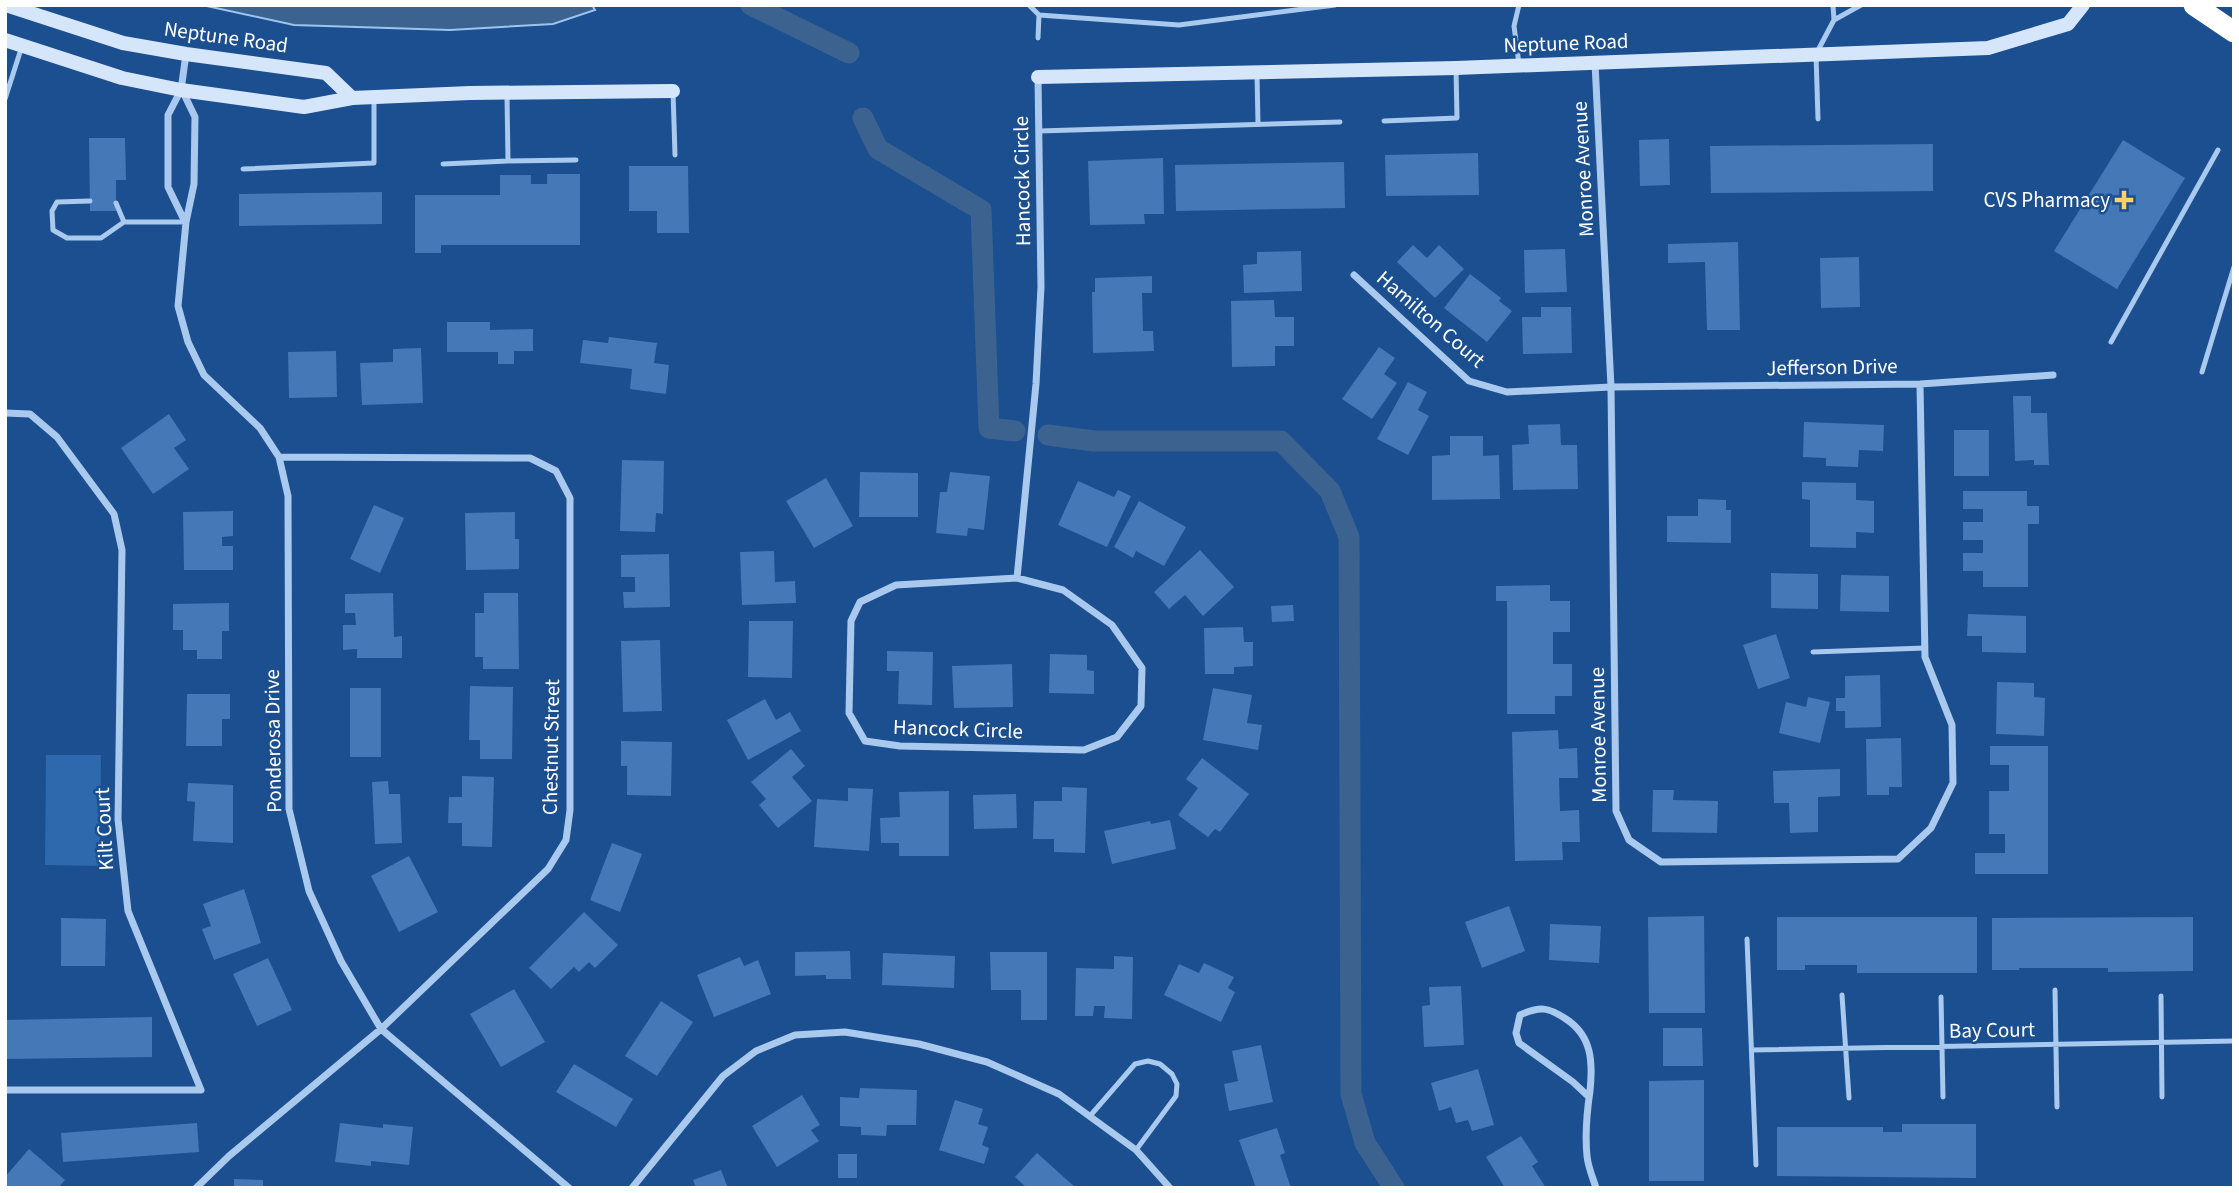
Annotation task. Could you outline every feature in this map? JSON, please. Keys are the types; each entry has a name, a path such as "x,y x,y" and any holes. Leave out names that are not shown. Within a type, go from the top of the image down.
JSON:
{"highway":[{"path":"2194,5 2234,32"}],"main road":[{"name":"Neptune Road","path":"6,5 123,43 326,73 352,98"},
{"name":"Neptune Road","path":"1038,77 1455,68 1988,48 2068,24 2083,5"},
{"path":"5,40 122,78 181,90 304,107 352,98 374,97 673,91"}],"street":[{"path":"186,54 181,90 168,115 168,187 186,222"},
{"name":"Monroe Avenue","path":"1595,63 1611,387 1616,811 1629,840 1661,862 1898,859 1931,828 1953,782 1951,725 1925,657 1920,384"},
{"name":"Hancock Circle","path":"1017,578 1036,384 1041,287 1038,77"},
{"name":"Ponderosa Drive","path":"181,90 195,117 194,184 186,222 178,306 188,342 204,375 260,428 279,457 288,496 289,809 309,891 341,961 381,1029 569,1188"},
{"name":"Hamilton Court","path":"1354,275 1469,381 1507,392 1611,387"},
{"name":"Jefferson Drive","path":"1611,387 1920,384 2053,375"},
{"name":"Kilt Court","path":"5,413 30,414 57,437 114,514 122,550 118,819 128,911 201,1090 5,1090"},
{"name":"Chestnut Street","path":"196,1188 229,1156 381,1029 548,869 566,840 570,810 570,498 556,471 530,458 279,457"},
{"name":"Hancock Circle","path":"1017,578 1063,590 1112,625 1142,668 1141,706 1117,737 1084,750 900,746 865,741 849,713 851,621 860,602 896,585 1017,578"},
{"path":"1589,1097 1573,1082 1519,1044 1516,1033 1520,1015 1533,1010 1551,1009 1576,1025 1591,1050 1593,1072 1589,1097 1587,1158 1596,1188"},
{"path":"632,1188 723,1076 756,1051 795,1035 845,1032 919,1044 973,1059 1059,1094 1136,1150 1170,1188"}],"lane":[{"path":"1029,5 1039,15 1180,25 1335,5"},
{"path":"1519,5 1514,26 1519,65"},
{"path":"1818,119 1816,54 1834,20 1833,5"},
{"path":"1834,20 1861,5"},
{"path":"1038,38 1039,15"},
{"path":"6,97 23,46"},
{"path":"1384,121 1457,118 1455,68"},
{"path":"1257,71 1258,124"},
{"path":"673,91 675,155"},
{"path":"508,93 508,161"},
{"path":"243,169 374,163 374,97"},
{"path":"1039,131 1340,122"},
{"path":"2112,342 2218,150"},
{"path":"443,164 576,160"},
{"path":"90,201 57,202 51,211 53,230 67,239 101,239 124,222 186,222"},
{"path":"116,203 124,222"},
{"path":"2202,372 2234,267"},
{"path":"1813,652 1925,648"},
{"path":"1747,939 1756,1165"},
{"path":"2056,990 2057,1107"},
{"path":"1842,995 1849,1098"},
{"path":"2161,996 2162,1097"},
{"path":"1941,997 1943,1097"},
{"name":"Bay Court","path":"1752,1051 2234,1041"},
{"path":"1090,1116 1135,1063 1148,1061 1160,1064 1172,1074 1177,1084 1177,1096 1136,1150"}],"shaded area":[{"path":"202,5 592,5 595,10 553,24 450,30 294,25"},
{"path":"46,755 101,755 100,866 45,865"}],"building":[{"path":"89,138 125,138 126,180 116,180 116,211 90,211"},
{"path":"1669,139 1670,185 1640,186 1639,140"},
{"name":"CVS Pharmacy","path":"2123,140 2185,178 2117,289 2054,251"},
{"path":"1933,144 1933,191 1711,193 1710,146"},
{"path":"1478,153 1479,195 1386,196 1385,155"},
{"path":"1163,158 1164,214 1144,214 1145,224 1090,225 1088,161"},
{"path":"1344,162 1345,208 1176,211 1175,165"},
{"path":"629,166 688,166 689,233 657,233 657,211 629,211"},
{"path":"547,174 580,174 580,245 441,245 441,253 415,253 415,195 500,195 500,175 531,175 531,184 547,184"},
{"path":"382,192 382,224 239,226 239,194"},
{"path":"1738,242 1740,330 1707,330 1705,262 1668,263 1668,244"},
{"path":"1413,245 1427,258 1439,245 1464,269 1435,298 1397,262"},
{"path":"1565,249 1567,292 1525,293 1524,250"},
{"path":"1301,251 1302,291 1244,293 1243,265 1257,264 1257,252"},
{"path":"1859,257 1860,307 1821,308 1820,258"},
{"path":"1470,274 1501,298 1499,301 1512,311 1487,342 1444,308"},
{"path":"1152,276 1152,293 1142,293 1143,331 1153,331 1154,351 1093,353 1092,292 1095,292 1095,278"},
{"path":"1274,300 1275,317 1294,317 1294,346 1275,346 1275,366 1232,367 1231,301"},
{"path":"1541,307 1571,307 1572,353 1523,354 1522,317 1541,317"},
{"path":"447,322 490,322 490,330 533,329 533,351 514,351 514,364 498,364 498,352 447,352"},
{"path":"609,337 657,343 654,363 669,365 666,394 630,389 632,369 580,363 583,340 608,343"},
{"path":"1379,347 1395,358 1384,374 1397,383 1372,419 1342,399"},
{"path":"421,348 423,403 362,405 360,363 393,362 393,349"},
{"path":"336,351 337,397 289,398 288,352"},
{"path":"1408,382 1427,392 1418,410 1429,416 1408,455 1377,439"},
{"path":"2013,396 2031,396 2031,413 2047,413 2049,465 2034,465 2034,460 2015,461"},
{"path":"169,414 186,440 174,448 189,469 153,494 121,448"},
{"path":"1804,422 1884,425 1883,451 1859,450 1858,467 1826,466 1826,458 1803,457"},
{"path":"1560,424 1561,445 1577,445 1578,489 1513,490 1512,445 1529,444 1528,425"},
{"path":"1954,430 1989,430 1989,476 1954,476"},
{"path":"1450,436 1483,436 1483,456 1499,455 1500,499 1432,500 1432,456 1450,455"},
{"path":"622,460 664,461 663,514 656,513 655,532 620,531"},
{"path":"860,472 918,473 918,517 859,517"},
{"path":"950,472 990,476 984,530 968,528 967,536 936,533 940,492 947,492"},
{"path":"826,478 853,526 814,548 786,501"},
{"path":"1078,481 1114,497 1118,490 1131,496 1107,547 1058,525"},
{"path":"1802,482 1856,483 1856,500 1874,501 1874,533 1856,532 1856,548 1810,547 1810,500 1802,499"},
{"path":"1963,491 2027,491 2027,506 2039,506 2039,524 2028,524 2028,587 1983,587 1983,571 1963,571 1963,553 1983,553 1983,540 1963,540 1963,522 1983,522 1983,509 1963,509"},
{"path":"1698,499 1726,500 1726,510 1731,510 1731,543 1667,542 1667,516 1698,516"},
{"path":"1139,501 1186,527 1164,566 1136,551 1133,558 1114,547"},
{"path":"374,505 404,518 380,573 350,559"},
{"path":"233,511 233,536 222,537 222,546 233,546 233,570 184,570 183,512"},
{"path":"515,512 515,539 519,539 519,569 466,570 465,513"},
{"path":"1200,550 1234,587 1203,616 1185,595 1169,609 1154,592"},
{"path":"774,551 775,582 795,581 796,603 742,605 740,552"},
{"path":"669,554 670,607 624,608 623,592 635,592 635,577 621,577 621,555"},
{"path":"1771,573 1818,574 1818,609 1771,608"},
{"path":"1841,575 1889,576 1889,612 1840,611"},
{"path":"1550,585 1550,601 1570,601 1570,632 1553,632 1553,664 1572,664 1572,696 1555,696 1555,714 1507,714 1507,601 1496,601 1496,586"},
{"path":"393,593 394,637 402,636 402,658 357,658 357,649 343,650 343,625 356,625 355,613 345,613 345,594"},
{"path":"484,593 518,593 519,669 483,669 483,657 475,657 475,613 484,613"},
{"path":"229,603 229,631 222,631 222,659 197,659 197,650 183,650 183,630 173,630 173,604"},
{"path":"1293,605 1294,621 1272,622 1271,606"},
{"path":"1968,614 2026,616 2026,653 1982,652 1982,636 1967,636"},
{"path":"749,621 793,621 792,678 748,677"},
{"path":"1243,627 1244,642 1253,642 1253,666 1234,667 1234,674 1205,674 1204,628"},
{"path":"1776,634 1790,678 1758,689 1743,645"},
{"path":"660,640 662,711 623,712 621,641"},
{"path":"887,651 933,652 932,705 898,704 899,671 887,671"},
{"path":"1050,654 1087,655 1087,670 1094,671 1094,694 1049,693"},
{"path":"1012,664 1013,707 954,708 952,666"},
{"path":"1880,675 1881,727 1845,728 1845,711 1836,711 1836,698 1845,698 1845,676"},
{"path":"1997,682 2034,683 2034,697 2045,698 2044,736 1996,734"},
{"path":"470,686 513,687 512,759 480,759 480,740 469,740"},
{"path":"350,688 381,688 381,757 350,757"},
{"path":"1213,688 1252,695 1247,723 1262,725 1258,750 1203,740"},
{"path":"187,694 230,694 230,719 222,719 222,746 186,746"},
{"path":"1808,697 1830,702 1820,743 1779,733 1786,702 1806,707"},
{"path":"765,699 776,720 790,712 801,731 748,760 727,720"},
{"path":"1558,730 1559,749 1577,748 1578,778 1559,778 1560,811 1579,810 1580,842 1562,842 1563,860 1515,861 1512,732"},
{"path":"1901,738 1902,787 1889,787 1889,795 1867,795 1866,739"},
{"path":"621,741 672,742 671,796 627,795 627,766 621,766"},
{"path":"1990,746 2048,746 2048,874 1975,874 1975,853 2005,853 2005,834 1989,834 1989,791 2009,791 2009,765 1990,765"},
{"path":"791,749 805,766 792,777 812,801 778,828 759,805 766,799 751,782"},
{"path":"1202,758 1249,794 1220,832 1215,829 1208,837 1178,815 1198,788 1186,779"},
{"path":"1840,769 1840,796 1818,797 1818,832 1790,833 1789,803 1774,803 1773,771"},
{"path":"462,776 494,777 492,847 462,846 462,823 448,823 449,797 462,797"},
{"path":"388,781 389,794 400,794 402,843 375,844 372,782"},
{"path":"188,783 233,785 233,843 193,841 195,802 187,801"},
{"path":"1062,787 1087,788 1085,853 1054,852 1054,839 1033,839 1034,801 1062,801"},
{"path":"848,788 873,789 869,851 814,847 817,799 848,801"},
{"path":"1653,790 1674,790 1673,800 1718,801 1717,833 1652,832"},
{"path":"949,791 949,856 899,856 899,843 881,843 880,818 900,817 899,792"},
{"path":"1016,794 1017,828 974,829 973,795"},
{"path":"1170,820 1176,849 1112,864 1104,831 1150,821 1151,824"},
{"path":"612,843 642,854 620,912 590,900"},
{"path":"409,856 438,912 399,932 371,876"},
{"path":"244,889 261,943 214,960 202,929 211,926 203,904"},
{"path":"1509,906 1525,951 1482,968 1465,922"},
{"path":"584,912 618,945 595,968 589,962 579,972 574,967 551,989 529,968"},
{"path":"1704,916 1705,1013 1649,1013 1648,917"},
{"path":"1777,917 1977,917 1977,973 1857,973 1857,965 1805,965 1805,970 1777,970"},
{"path":"2193,917 2193,971 2108,972 2108,968 1992,970 1992,918"},
{"path":"61,918 106,919 105,966 61,966"},
{"path":"1550,924 1601,926 1599,963 1549,960"},
{"path":"850,951 851,979 826,979 826,975 795,976 795,952"},
{"path":"990,952 1047,952 1047,1020 1021,1020 1021,990 991,990"},
{"path":"883,953 955,956 954,988 882,985"},
{"path":"1114,956 1133,957 1132,1019 1104,1018 1105,1006 1094,1006 1093,1016 1075,1016 1076,968 1114,969"},
{"path":"740,957 744,966 758,960 771,994 714,1017 697,975"},
{"path":"268,958 292,1010 257,1026 233,974"},
{"path":"1204,963 1234,977 1228,988 1235,992 1221,1022 1164,995 1179,964 1199,973"},
{"path":"1461,986 1464,1045 1424,1047 1422,1006 1430,1005 1429,987"},
{"path":"514,989 545,1042 501,1067 470,1014"},
{"path":"661,1001 693,1022 657,1076 625,1056"},
{"path":"152,1017 152,1057 5,1059 5,1020"},
{"path":"1663,1028 1702,1028 1703,1066 1663,1066"},
{"path":"1261,1045 1273,1102 1229,1111 1224,1084 1238,1081 1232,1051"},
{"path":"574,1064 633,1099 616,1127 556,1092"},
{"path":"1478,1069 1494,1125 1472,1131 1468,1120 1456,1123 1451,1107 1439,1111 1431,1083"},
{"path":"1704,1080 1704,1181 1649,1181 1649,1081"},
{"path":"860,1088 917,1090 916,1125 887,1125 886,1136 861,1135 861,1127 840,1126 840,1097 859,1098"},
{"path":"802,1095 820,1125 811,1130 819,1141 777,1167 752,1126"},
{"path":"955,1100 983,1109 978,1124 988,1127 982,1145 989,1148 984,1164 939,1150"},
{"path":"197,1123 199,1152 63,1162 61,1133"},
{"path":"340,1123 383,1128 383,1124 413,1127 409,1165 371,1161 371,1166 335,1162"},
{"path":"1902,1124 1976,1124 1976,1178 1777,1176 1777,1127 1883,1127 1883,1132 1902,1132"},
{"path":"1277,1128 1285,1153 1280,1155 1291,1188 1256,1188 1239,1140"},
{"path":"1521,1136 1538,1162 1532,1166 1546,1188 1505,1188 1486,1157"},
{"path":"29,1149 65,1180 58,1188 5,1188 5,1177"},
{"path":"1037,1153 1076,1188 1027,1188 1015,1177"},
{"path":"838,1154 857,1154 857,1178 838,1178"},
{"path":"721,1170 728,1188 696,1188 693,1180"},
{"path":"234,1179 263,1180 263,1188 234,1188"}],"waterway":[{"path":"751,5 849,53"},
{"path":"863,118 878,149 981,210 989,428 1015,431"},
{"path":"1048,435 1094,441 1281,441 1330,491 1349,537 1351,1094 1365,1143 1394,1188"}],"place":[{"name":"CVS Pharmacy","path":"2124,200"}]}
